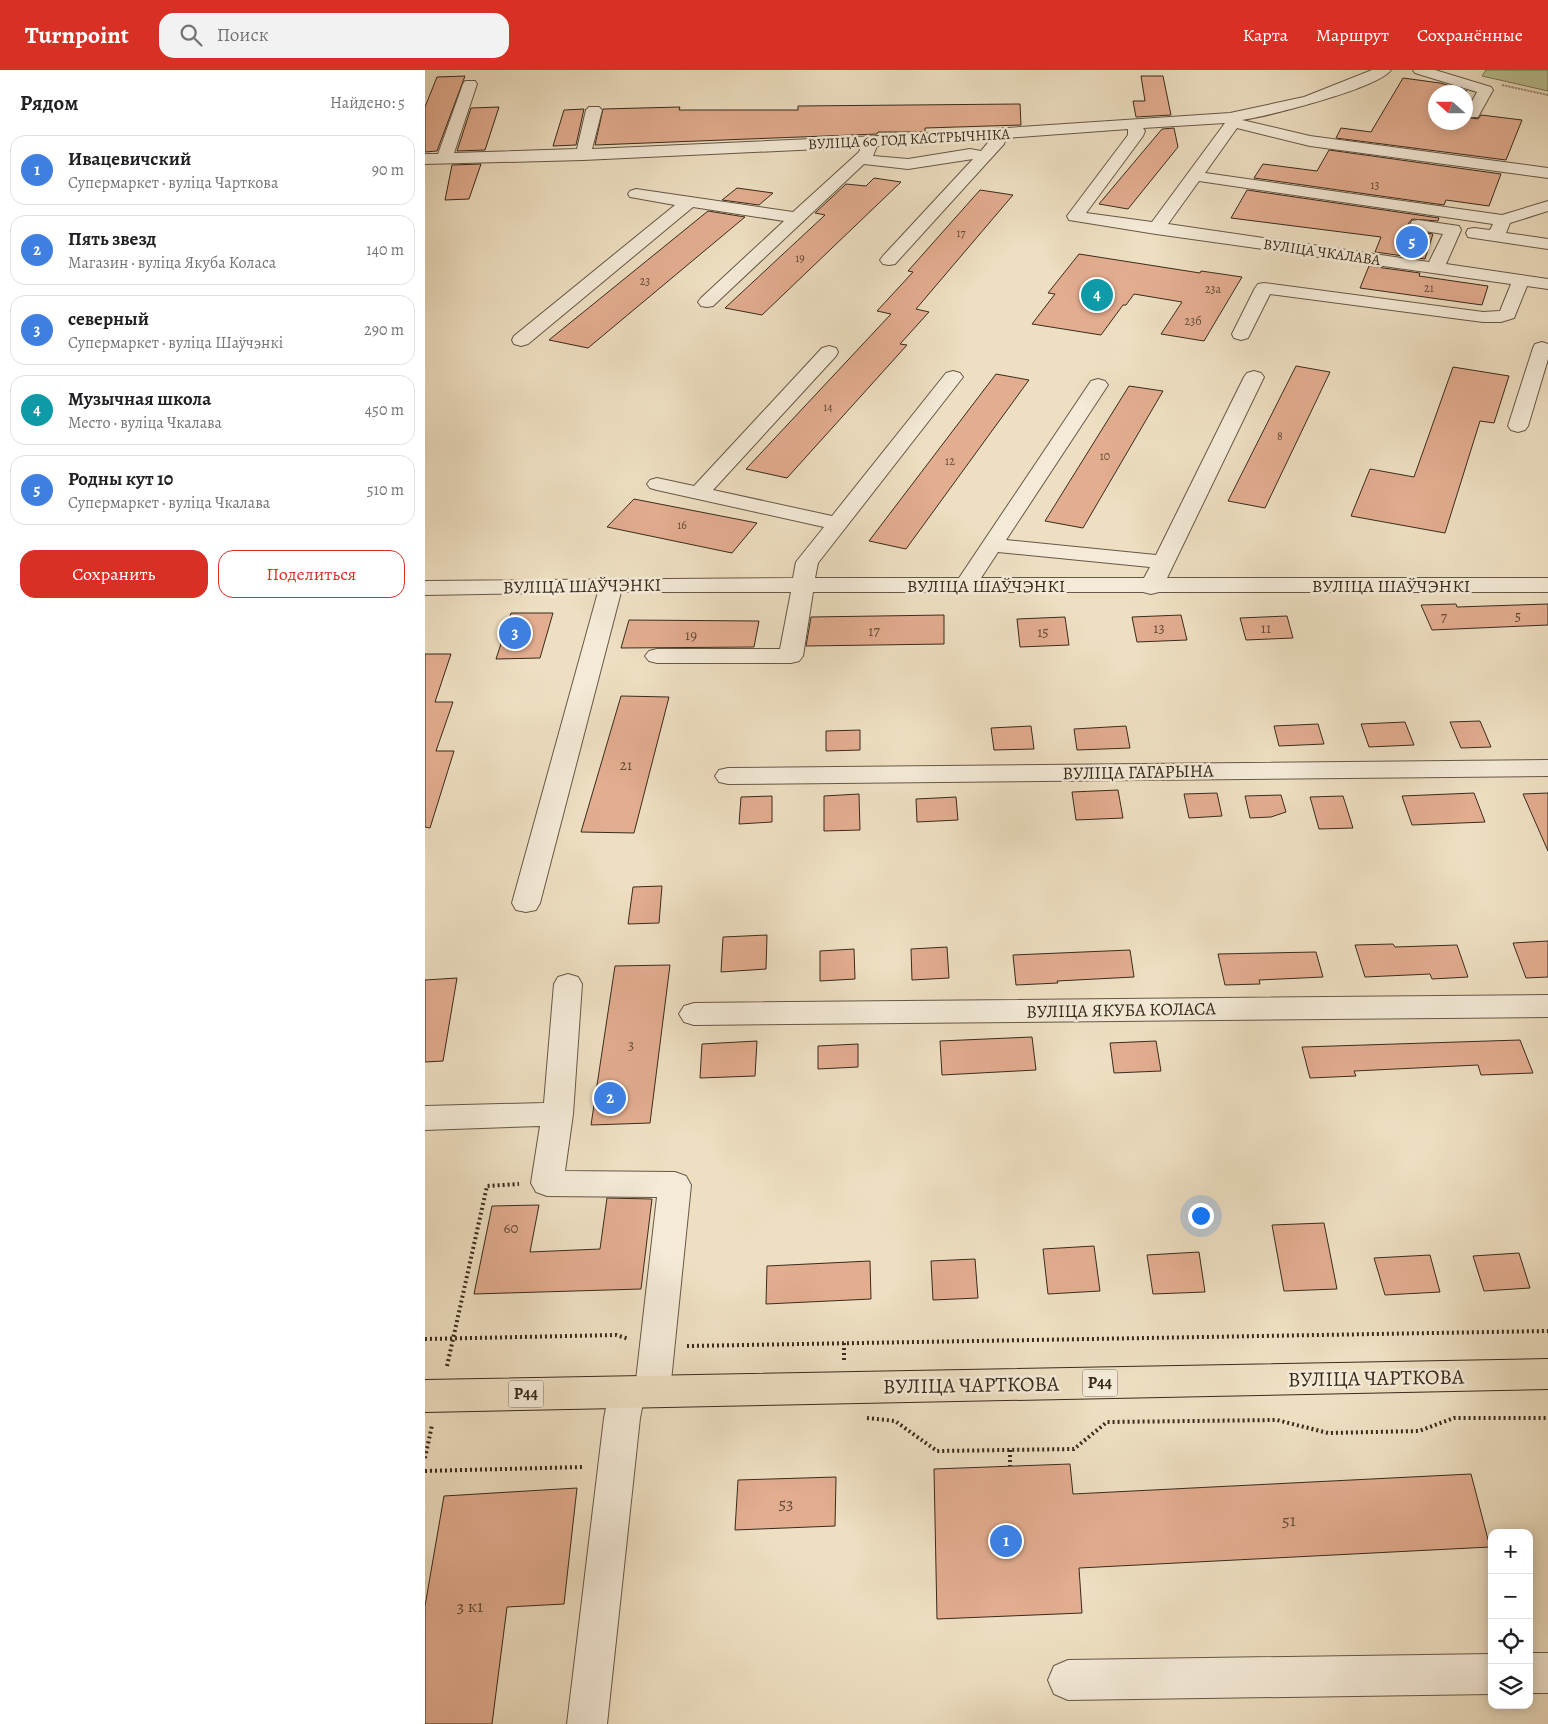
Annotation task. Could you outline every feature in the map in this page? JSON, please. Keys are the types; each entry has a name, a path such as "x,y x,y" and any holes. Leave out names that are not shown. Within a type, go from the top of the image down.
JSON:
{"main road":[{"name":"ВУЛІЦА ЧАРТКОВА","path":"432,1396 1548,1374"}],"street":[{"name":"ВУЛІЦА 60 ГОД КАСТРЫЧНІКА","path":"425,159 870,142 1231,120 1323,97 1383,70"},
{"path":"1420,70 1470,85"},
{"path":"444,158 470,84"},
{"path":"1473,86 1486,90 1473,114"},
{"path":"583,154 594,110"},
{"path":"1156,229 1195,176 1231,120 1310,141 1548,173"},
{"name":"ВУЛІЦА ЧКАЛАВА","path":"1134,126 1137,131 1135,136 1075,216 1548,284"},
{"path":"889,260 999,141 998,134"},
{"path":"707,302 866,154 870,142"},
{"path":"860,159 908,164 970,154 985,156"},
{"path":"1195,176 1503,220 1548,206"},
{"path":"636,194 797,218"},
{"path":"1241,199 1280,204"},
{"path":"521,340 689,202"},
{"path":"1496,237 1503,220"},
{"path":"1405,223 1548,244"},
{"path":"1435,268 1453,230"},
{"path":"1241,334 1264,288 1483,317 1501,317 1507,314 1521,280"},
{"path":"1518,426 1545,349 1548,328"},
{"path":"699,493 829,352"},
{"path":"657,656 791,656 807,562 953,377"},
{"path":"1151,587 1254,377"},
{"path":"965,586 1098,385"},
{"path":"657,484 837,524"},
{"path":"992,545 1163,562"},
{"path":"526,903 611,585"},
{"name":"ВУЛІЦА ШАЎЧЭНКІ","path":"425,588 611,585 1151,587 1548,585"},
{"name":"ВУЛІЦА ГАГАРЫНА","path":"728,776 1548,768"},
{"path":"568,984 558,1114 547,1183 675,1186 658,1347 640,1392 622,1418 587,1724"},
{"name":"ВУЛІЦА ЯКУБА КОЛАСА","path":"694,1014 1548,1006"},
{"path":"425,1118 558,1114"},
{"path":"1533,1674 1548,1673"},
{"path":"1068,1680 1488,1674"}],"path":[{"path":"1497,84 1548,95"},
{"path":"425,1458 432,1396 454,1340 487,1186 547,1183"},
{"path":"425,1340 616,1335 658,1347 1548,1331"},
{"path":"861,1418 895,1421 937,1451 1074,1449 1107,1422 1277,1420 1328,1433 1419,1431 1453,1418 1548,1418"},
{"path":"1010,1450 1010,1466"},
{"path":"425,1471 618,1466"}],"green space":[{"path":"1486,70 1548,70 1548,91 1482,76"}],"building":[{"path":"465,76 437,151 425,152 425,107 437,77"},
{"path":"1141,76 1163,76 1171,115 1136,117 1133,101 1145,101"},
{"path":"1403,78 1447,85 1428,85 1428,130 1473,130 1473,118 1478,119 1481,115 1522,120 1506,160 1336,138 1341,128 1371,132"},
{"path":"1020,104 1021,125 925,128 925,132 878,132 877,134 595,145 603,109 680,107 679,110 798,110 798,106"},
{"path":"499,107 485,150 457,151 471,108"},
{"path":"584,109 576,145 553,146 564,110"},
{"path":"1174,128 1178,147 1128,209 1099,204 1162,129"},
{"path":"1329,150 1501,174 1489,206 1446,200 1444,205 1254,178 1263,164 1317,171"},
{"path":"481,164 469,199 445,200 452,165"},
{"path":"874,178 901,182 762,315 725,308 825,215 815,213 846,184 866,186"},
{"path":"737,188 773,193 759,205 722,200"},
{"path":"980,190 1013,195 916,309 929,312 900,344 907,345 787,478 746,469 891,314 877,311 913,272 908,271"},
{"path":"1247,190 1439,218 1438,221 1412,219 1408,224 1412,231 1433,234 1425,259 1375,252 1381,237 1231,218"},
{"path":"708,211 745,217 588,348 549,340"},
{"path":"1079,254 1200,273 1201,271 1242,277 1204,341 1161,334 1182,302 1134,294 1126,305 1123,305 1101,335 1032,324 1055,294 1048,293"},
{"path":"1369,266 1420,273 1419,276 1488,286 1482,305 1360,288"},
{"path":"1296,366 1330,372 1265,508 1228,501"},
{"path":"1453,367 1509,376 1494,423 1480,421 1445,533 1351,516 1370,469 1414,477"},
{"path":"996,374 1029,380 906,549 869,541"},
{"path":"1129,386 1163,391 1083,528 1045,521"},
{"path":"634,499 757,523 732,553 607,527"},
{"path":"1456,604 1457,607 1548,604 1548,625 1432,630 1421,605"},
{"path":"511,613 553,613 540,658 496,659"},
{"path":"944,615 944,644 806,646 811,617"},
{"path":"1181,615 1187,640 1137,642 1132,617"},
{"path":"1287,616 1293,638 1246,640 1240,618"},
{"path":"1065,617 1069,645 1020,647 1017,619"},
{"path":"629,620 759,621 754,647 621,648"},
{"path":"425,654 451,654 435,702 453,702 436,751 454,751 430,828 425,827"},
{"path":"621,696 669,697 634,833 581,832"},
{"path":"1480,721 1491,747 1461,748 1450,722"},
{"path":"1405,722 1414,745 1369,747 1361,724"},
{"path":"1318,724 1324,744 1279,746 1274,726"},
{"path":"1031,726 1034,749 994,750 991,728"},
{"path":"1126,726 1130,748 1077,750 1074,729"},
{"path":"860,730 860,750 826,751 826,731"},
{"path":"1118,790 1123,818 1076,820 1072,792"},
{"path":"1217,793 1222,816 1189,818 1184,794"},
{"path":"1474,793 1485,822 1412,825 1402,796"},
{"path":"1548,793 1548,851 1523,794"},
{"path":"859,794 860,830 824,831 824,796"},
{"path":"1281,795 1286,812 1271,817 1250,818 1245,796"},
{"path":"772,796 772,822 739,824 741,797"},
{"path":"1343,796 1353,828 1319,829 1310,797"},
{"path":"956,797 958,820 917,822 916,799"},
{"path":"662,886 659,923 628,924 633,887"},
{"path":"767,935 766,969 721,972 723,937"},
{"path":"1548,941 1548,977 1526,978 1513,943"},
{"path":"1393,944 1395,947 1457,945 1468,977 1432,979 1430,974 1365,977 1355,945"},
{"path":"947,947 949,978 912,980 911,949"},
{"path":"854,949 855,979 820,981 820,951"},
{"path":"1130,950 1134,977 1016,985 1013,955"},
{"path":"1316,952 1323,977 1259,980 1260,984 1225,985 1218,954"},
{"path":"670,965 650,1123 591,1125 615,966"},
{"path":"457,978 443,1061 425,1062 425,980"},
{"path":"1032,1037 1036,1070 942,1075 940,1041"},
{"path":"1520,1040 1533,1073 1481,1075 1478,1065 1354,1071 1356,1076 1310,1078 1302,1047"},
{"path":"757,1041 755,1076 700,1078 702,1044"},
{"path":"1156,1041 1161,1071 1114,1073 1110,1043"},
{"path":"858,1044 858,1067 818,1069 818,1046"},
{"path":"607,1198 652,1199 641,1289 474,1294 492,1206 539,1205 530,1252 600,1249"},
{"path":"1324,1223 1337,1289 1284,1291 1272,1225"},
{"path":"1094,1246 1100,1291 1048,1294 1043,1249"},
{"path":"1199,1252 1205,1292 1153,1294 1147,1255"},
{"path":"1519,1253 1530,1288 1484,1291 1473,1256"},
{"path":"1430,1255 1440,1292 1385,1295 1374,1258"},
{"path":"975,1259 978,1298 933,1300 931,1261"},
{"path":"870,1261 871,1299 766,1304 767,1266"},
{"path":"1070,1464 1073,1494 1471,1474 1488,1539 1488,1547 1079,1568 1082,1613 937,1619 934,1469"},
{"path":"836,1477 835,1526 735,1530 738,1480"},
{"path":"577,1488 564,1604 507,1607 492,1724 425,1724 425,1606 444,1496"}],"place":[{"name":"Родны кут 10","path":"1412,242"},
{"name":"Музычная школа","path":"1097,295"},
{"name":"северный","path":"515,633"},
{"name":"Пять звезд","path":"610,1098"},
{"name":"Ивацевичский","path":"1006,1541"}]}
